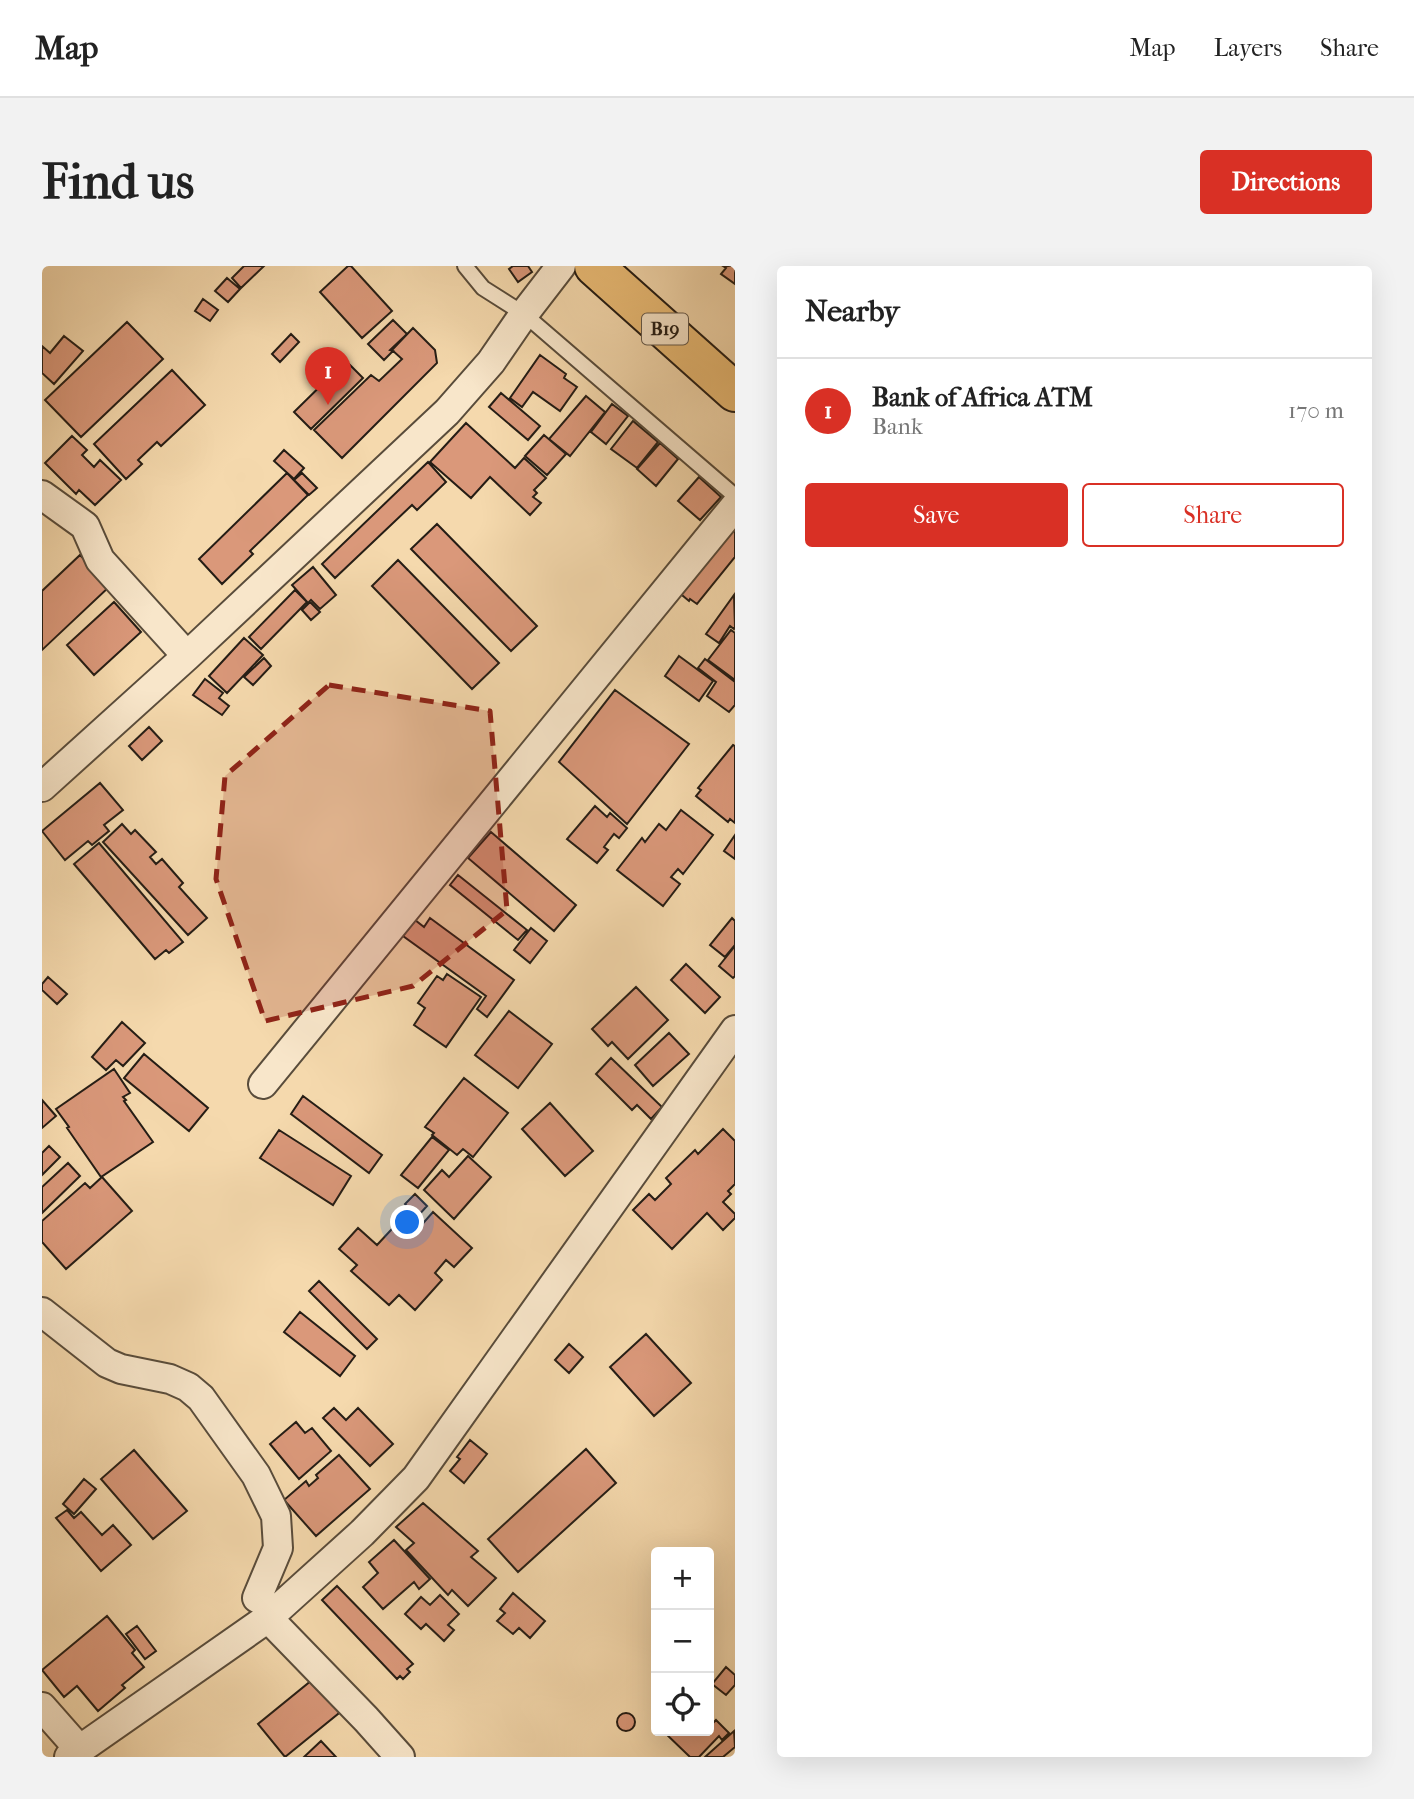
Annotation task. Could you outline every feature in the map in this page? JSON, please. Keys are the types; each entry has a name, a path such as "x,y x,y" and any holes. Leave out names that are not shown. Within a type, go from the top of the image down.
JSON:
{"highway":[{"name":"B19","path":"594,266 735,392"}],"street":[{"path":"42,787 187,656 447,412 491,362 561,266"},
{"path":"42,495 85,526 100,560 187,656"},
{"path":"263,1084 735,506"},
{"path":"42,1707 74,1753 362,1533 416,1478 735,1030"},
{"path":"42,1312 107,1363 121,1369 170,1379 188,1387 201,1398 256,1475 276,1516 278,1548 263,1608"},
{"path":"263,1608 400,1757"}],"lane":[{"path":"464,266 483,288 524,314 735,496"}],"highlighted area":[{"path":"329,685 490,711 507,910 413,986 265,1021 216,879 225,776"}],"building":[{"path":"244,266 264,266 241,288 232,278"},
{"path":"351,266 392,311 362,338 320,292"},
{"path":"513,266 528,266 532,272 518,282 509,269"},
{"path":"723,266 735,266 735,284 721,274 726,268"},
{"path":"227,278 240,289 228,302 215,291"},
{"path":"203,299 218,310 210,321 195,311"},
{"path":"393,320 407,334 390,350 393,351 384,360 368,344"},
{"path":"127,322 163,359 81,437 45,400"},
{"path":"413,328 435,350 437,363 342,458 314,430 371,375 379,381 402,359 392,350"},
{"path":"291,334 299,342 280,362 272,354"},
{"path":"64,336 83,351 54,384 42,373 42,346 50,353"},
{"path":"540,355 566,374 564,378 577,387 560,411 533,392 522,407 510,398"},
{"path":"346,361 363,378 311,429 294,412"},
{"path":"172,370 205,405 161,446 157,442 138,460 142,464 126,479 94,444"},
{"path":"501,393 540,426 528,440 489,407"},
{"path":"586,396 605,412 570,456 549,439"},
{"path":"612,404 628,416 606,444 591,432"},
{"path":"633,421 658,442 637,468 611,449"},
{"path":"466,423 515,468 524,458 546,478 534,490 537,493 533,497 541,503 530,515 490,477 471,498 430,462"},
{"path":"544,435 566,454 547,475 525,456"},
{"path":"72,436 87,450 82,455 94,467 100,460 121,480 95,505 79,490 76,494 45,463"},
{"path":"660,443 678,459 656,486 637,469"},
{"path":"284,450 304,468 294,479 274,461"},
{"path":"428,462 446,482 417,510 412,505 335,578 322,564"},
{"path":"287,473 308,495 250,551 253,554 222,584 199,559"},
{"path":"302,473 317,488 309,495 294,480"},
{"path":"699,477 721,497 700,520 678,501"},
{"path":"437,524 537,626 511,651 411,549"},
{"path":"728,524 735,530 735,557 697,604 690,599 689,601 676,590"},
{"path":"80,555 110,586 42,650 42,591"},
{"path":"398,560 499,663 472,689 372,586"},
{"path":"313,567 336,595 320,609 311,600 308,603 292,585"},
{"path":"295,590 307,602 261,649 249,637"},
{"path":"734,595 735,627 734,629 730,626 719,643 706,634"},
{"path":"114,602 141,632 94,675 67,645"},
{"path":"310,602 320,612 311,620 302,610"},
{"path":"731,630 735,633 735,680 708,660"},
{"path":"244,638 263,655 227,693 209,676"},
{"path":"679,656 713,681 699,701 665,676"},
{"path":"264,658 271,666 253,685 244,677"},
{"path":"705,659 735,682 735,705 729,712 707,696 716,682 698,668"},
{"path":"205,679 223,693 219,698 229,706 222,715 193,695"},
{"path":"615,690 689,744 627,824 559,762"},
{"path":"149,727 162,741 142,760 129,746"},
{"path":"733,745 735,823 730,819 728,822 696,796 701,790 698,788"},
{"path":"100,783 123,810 104,825 109,831 92,845 88,841 65,860 42,831"},
{"path":"595,806 607,817 610,813 627,828 619,838 614,834 604,847 608,850 597,863 567,839"},
{"path":"681,810 713,835 683,874 678,869 671,877 680,884 663,906 617,870 642,838 645,842 659,824 666,830"},
{"path":"122,824 131,834 135,830 156,852 150,857 156,864 162,859 183,883 179,887 207,918 188,935 103,842"},
{"path":"491,832 576,905 554,931 468,858"},
{"path":"735,835 735,859 724,851"},
{"path":"99,843 183,942 169,953 166,950 155,959 74,864"},
{"path":"458,875 527,930 518,940 450,885"},
{"path":"430,918 514,980 487,1017 477,1009 486,996 403,936 415,920 424,927"},
{"path":"732,918 735,921 735,945 725,957 710,945"},
{"path":"531,928 547,941 530,963 514,950"},
{"path":"735,946 735,976 733,978 719,966"},
{"path":"686,964 720,997 705,1013 671,980"},
{"path":"447,974 481,997 446,1047 414,1025 425,1008 418,1003 437,976 443,980"},
{"path":"48,977 67,994 57,1004 42,990 42,984"},
{"path":"636,987 668,1020 628,1059 612,1042 608,1046 592,1029"},
{"path":"509,1011 552,1044 518,1088 475,1055"},
{"path":"122,1022 145,1043 123,1066 116,1060 106,1070 92,1057"},
{"path":"669,1033 689,1054 653,1086 635,1065"},
{"path":"144,1054 208,1108 189,1131 124,1078"},
{"path":"611,1058 662,1107 651,1119 637,1105 632,1110 596,1074"},
{"path":"114,1069 130,1093 123,1097 126,1100 124,1101 153,1142 101,1177 56,1109"},
{"path":"464,1078 508,1113 473,1157 463,1149 457,1155 425,1127"},
{"path":"303,1096 382,1155 369,1173 291,1114"},
{"path":"42,1100 56,1116 42,1128"},
{"path":"550,1103 593,1151 565,1176 522,1129"},
{"path":"723,1129 735,1141 735,1184 728,1191 731,1194 723,1202 735,1214 735,1218 723,1230 707,1213 672,1249 633,1210 649,1194 655,1200 671,1184 666,1178 695,1150 698,1154"},
{"path":"279,1130 351,1176 333,1205 260,1158"},
{"path":"432,1137 449,1150 418,1188 401,1175"},
{"path":"49,1146 60,1157 42,1175 42,1153"},
{"path":"468,1156 491,1177 454,1219 424,1190 442,1170 449,1177"},
{"path":"68,1163 80,1176 42,1213 42,1187"},
{"path":"102,1177 132,1211 66,1269 42,1242 42,1221 85,1183 90,1188"},
{"path":"415,1194 427,1206 417,1217 405,1204"},
{"path":"433,1212 472,1248 454,1267 446,1260 435,1273 442,1280 415,1310 399,1295 389,1305 351,1271 357,1265 339,1249 358,1228 377,1245 404,1216 418,1229"},
{"path":"319,1281 377,1339 367,1349 309,1291"},
{"path":"300,1312 355,1356 340,1376 284,1332"},
{"path":"646,1334 691,1383 654,1416 610,1367"},
{"path":"569,1344 583,1357 569,1373 555,1360"},
{"path":"334,1408 346,1420 358,1408 393,1444 370,1466 323,1418"},
{"path":"296,1422 305,1433 312,1428 331,1451 299,1479 270,1444"},
{"path":"470,1440 487,1454 464,1483 450,1471"},
{"path":"586,1449 616,1483 518,1572 488,1539"},
{"path":"134,1450 187,1511 153,1539 101,1479"},
{"path":"339,1455 370,1489 316,1536 284,1500 306,1481 309,1486 318,1478 316,1475"},
{"path":"84,1479 96,1489 74,1514 63,1504"},
{"path":"423,1503 478,1551 471,1557 496,1578 468,1606 452,1590 448,1595 406,1550 414,1543 396,1527"},
{"path":"67,1510 74,1518 81,1512 102,1535 113,1525 131,1545 101,1571 56,1518"},
{"path":"394,1540 430,1579 419,1589 414,1582 383,1609 363,1587 378,1573 369,1562"},
{"path":"337,1586 413,1664 407,1669 410,1672 403,1679 400,1676 397,1679 322,1600"},
{"path":"513,1593 545,1621 530,1638 519,1628 513,1634 497,1621 505,1613 500,1609"},
{"path":"440,1595 459,1614 448,1625 454,1630 444,1641 426,1624 421,1629 405,1614 421,1597 430,1605"},
{"path":"107,1616 135,1650 132,1653 144,1667 122,1685 125,1688 98,1711 77,1686 64,1697 42,1670"},
{"path":"137,1626 156,1651 145,1659 126,1634"},
{"path":"726,1667 735,1675 735,1685 726,1695 714,1686 714,1682"},
{"path":"317,1676 344,1709 285,1757 258,1724"},
{"path":"626,1713 632,1716 635,1722 632,1728 626,1731 620,1728 617,1722 620,1716"},
{"path":"716,1720 729,1733 722,1740 719,1736 699,1757 690,1757 668,1736 714,1736"},
{"path":"734,1731 735,1747 723,1757 705,1757"},
{"path":"321,1741 336,1757 304,1757"}],"place":[{"name":"Bank of Africa ATM","path":"328,405"}]}
